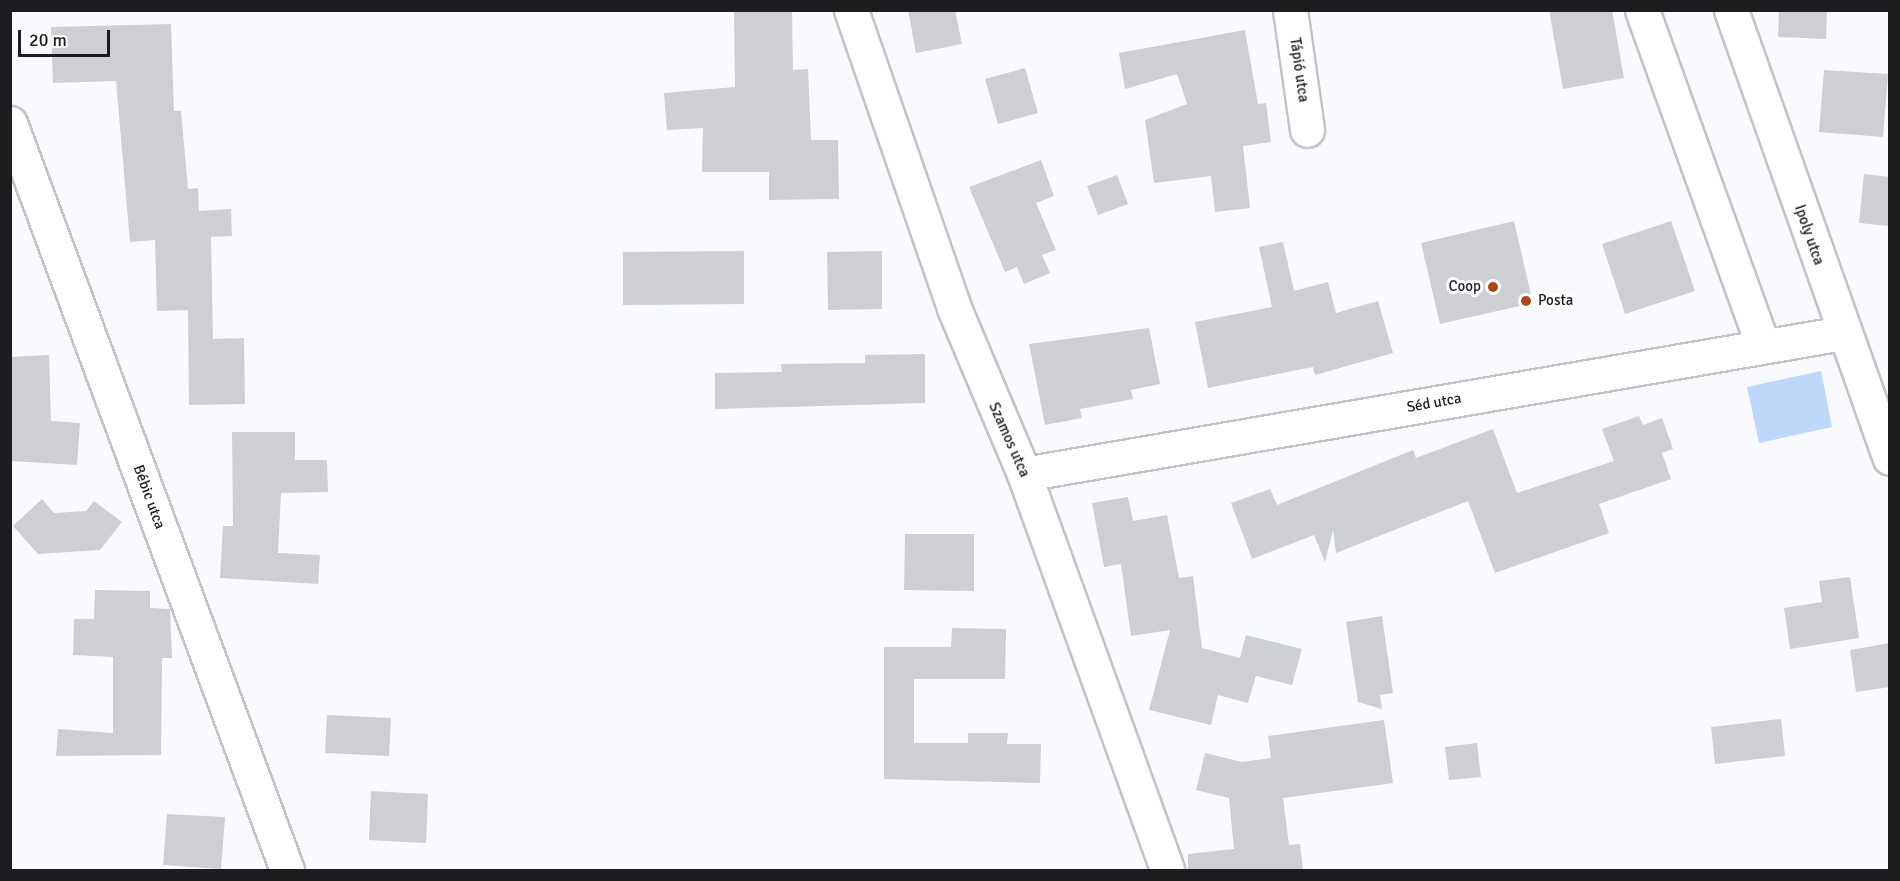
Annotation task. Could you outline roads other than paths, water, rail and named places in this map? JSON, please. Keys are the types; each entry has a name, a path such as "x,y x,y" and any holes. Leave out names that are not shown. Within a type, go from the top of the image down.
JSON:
{"street":[{"name":"Szamos utca","path":"850,10 954,308 1024,474 1167,870"},
{"name":"Tápió utca","path":"1290,10 1307,130"},
{"path":"1642,10 1763,346"},
{"name":"Ipoly utca","path":"1731,10 1843,333 1890,458"},
{"name":"Bébic utca","path":"10,123 287,870"},
{"name":"Séd utca","path":"1024,474 1843,333"}],"place":[{"name":"Coop","path":"1493,287"},
{"name":"Posta","path":"1526,301"}]}
